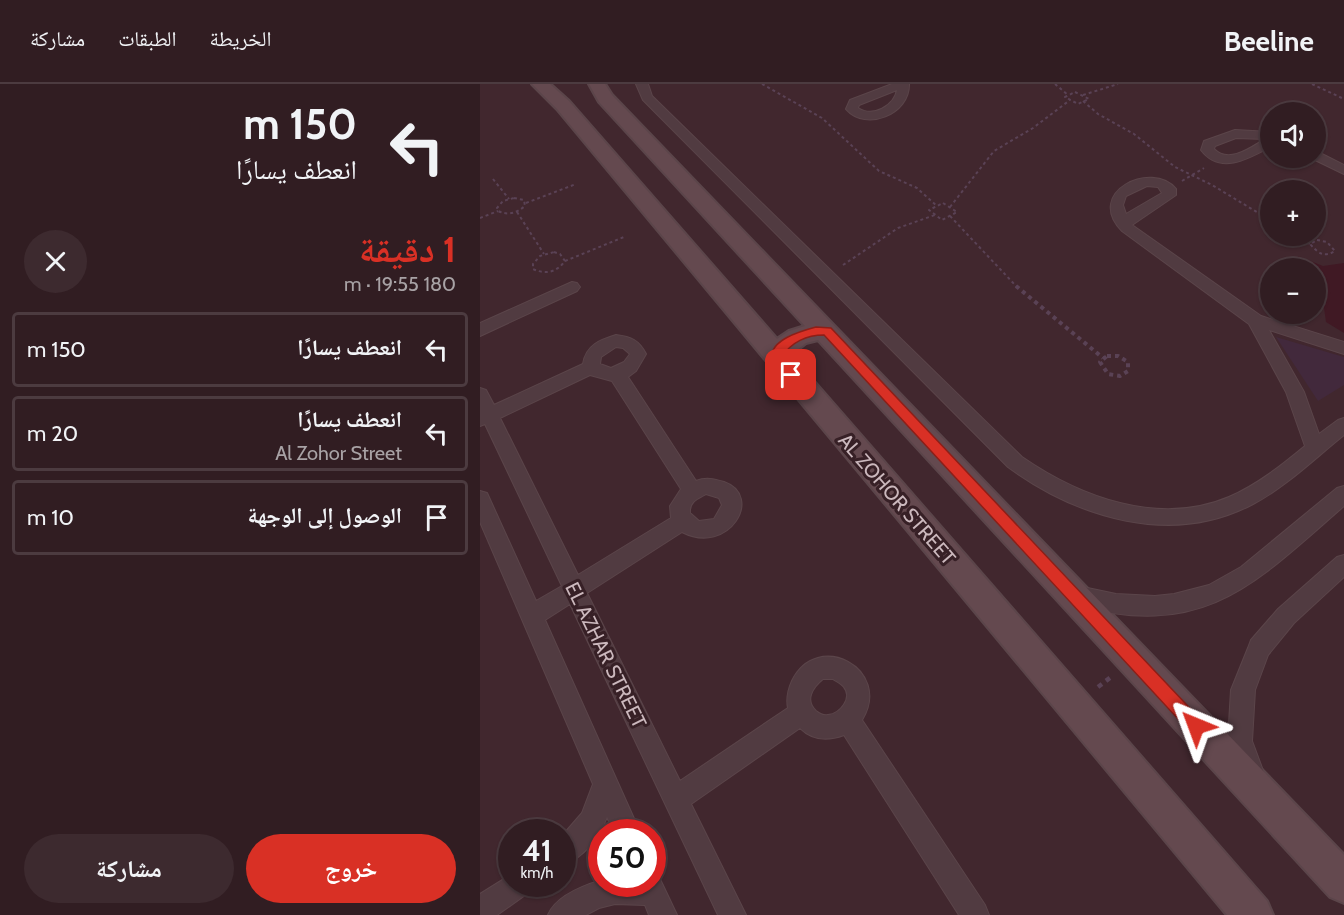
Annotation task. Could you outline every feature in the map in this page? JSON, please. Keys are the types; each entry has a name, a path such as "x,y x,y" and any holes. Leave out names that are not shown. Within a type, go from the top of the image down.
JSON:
{"main road":[{"name":"AL ZOHOR STREET","path":"540,84 563,105 1253,915"},
{"path":"597,84 605,98 827,331 1070,594 1344,883"},
{"path":"776,357 796,336 827,331"}],"street":[{"path":"642,84 647,97 1015,462 1045,483 1080,500 1118,512 1158,516 1196,514 1231,505 1260,490 1344,425"},
{"path":"1260,135 1235,134 1209,144 1207,147 1209,153 1218,159 1236,159 1260,146"},
{"path":"1326,160 1344,170"},
{"path":"1122,223 1169,195 1169,189 1161,183 1150,181 1120,194 1116,205 1122,223 1134,234 1255,320 1344,348"},
{"path":"480,330 572,287"},
{"path":"1255,320 1295,392 1315,447"},
{"path":"616,341 627,342 635,347 638,354 636,362 617,374 606,375 596,372 591,367 590,359 605,344 616,341"},
{"path":"483,409 591,367"},
{"path":"617,374 692,490"},
{"name":"EL AZHAR STREET","path":"483,409 575,589 732,915"},
{"path":"704,486 716,486 726,491 732,499 732,510 726,520 709,529 690,529 681,522 679,511 682,500 692,490 704,486"},
{"path":"1070,594 1100,603 1135,606 1169,605 1201,598 1230,586 1253,570 1344,494"},
{"path":"480,499 621,819"},
{"path":"532,616 681,522"},
{"path":"1258,792 1240,741 1243,690 1259,648 1286,616 1344,564"},
{"path":"836,667 850,674 859,688 858,705 848,720 831,728 813,725 801,713 798,696 805,680 819,669 836,667"},
{"path":"676,799 801,713"},
{"path":"848,720 975,915"},
{"path":"576,844 599,813 606,783"},
{"path":"480,910 500,897"},
{"path":"562,915 591,897"}],"path":[{"path":"762,84 822,117 879,171 917,188 937,206"},
{"path":"1054,84 1068,95"},
{"path":"1082,95 1118,84"},
{"path":"1312,84 1344,99"},
{"path":"1076,92 1089,99 1078,104 1065,97 1068,95 1076,92"},
{"path":"950,207 994,151 1033,128 1070,100"},
{"path":"1083,101 1098,114 1134,134 1162,158 1191,176 1212,184 1260,214"},
{"path":"1169,189 1218,159"},
{"path":"493,179 509,199"},
{"path":"480,218 498,211 506,214 517,212 526,203 576,184"},
{"path":"498,211 499,204 509,199 520,198 526,203"},
{"path":"944,203 957,212 942,220 929,210 937,206 944,203"},
{"path":"517,212 544,254"},
{"path":"827,275 901,227 922,217 935,215"},
{"path":"950,216 1019,289 1103,358 1118,356 1128,362 1128,371 1120,376 1108,374 1101,366 1103,358"},
{"path":"566,261 560,254 544,254 533,264 537,272 544,273 558,269 566,261 624,237"},
{"path":"1317,240 1328,242 1335,251 1328,255 1317,253 1310,244 1317,240"},
{"path":"1074,706 1132,660"}],"shaded area":[{"path":"1344,263 1344,333 1326,322 1326,266"},
{"path":"1276,337 1344,357 1344,385 1318,401"}],"route":[{"path":"791,375 776,357 782,348 796,336 827,331 1070,594 1196,726"}]}
